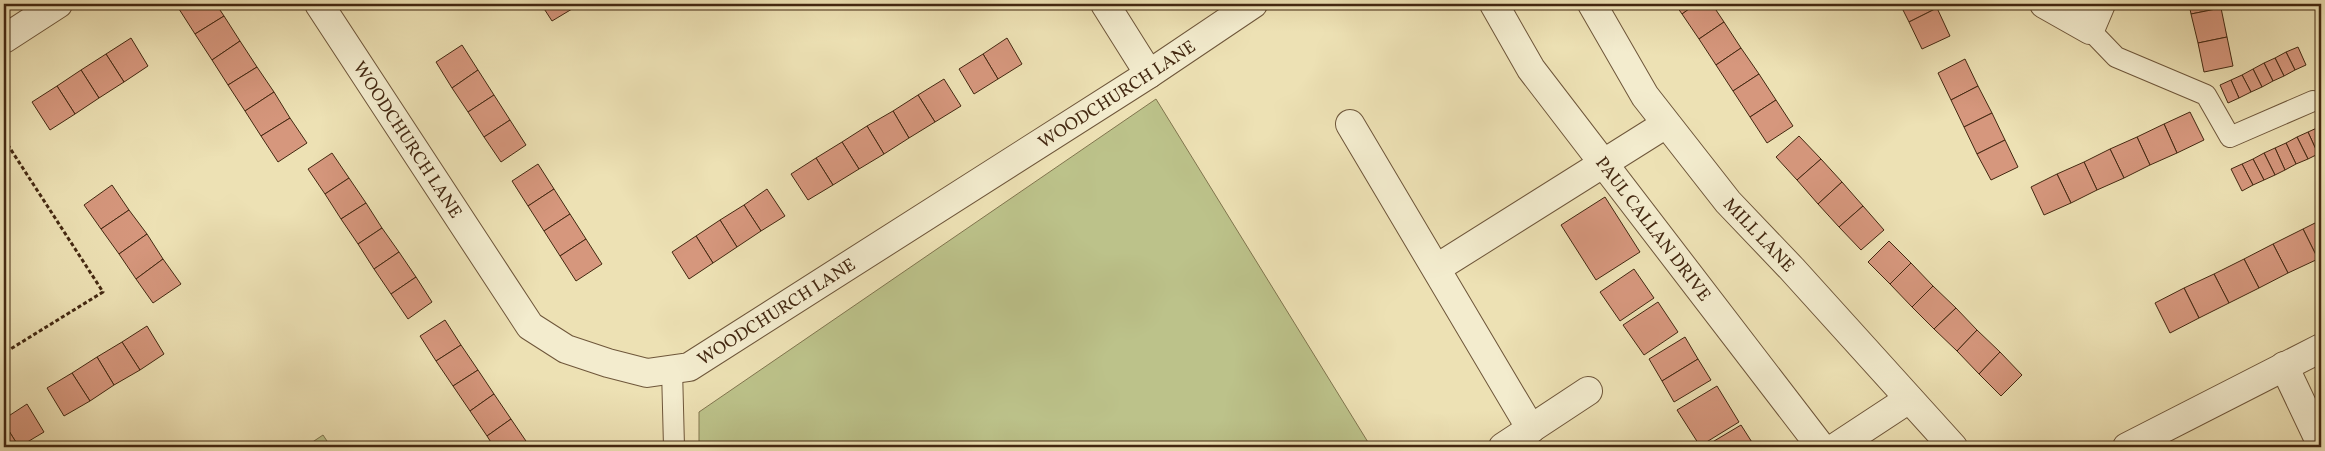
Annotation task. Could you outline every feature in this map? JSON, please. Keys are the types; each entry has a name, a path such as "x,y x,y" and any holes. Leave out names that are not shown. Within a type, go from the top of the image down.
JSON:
{"street":[{"path":"4,39 58,4"},
{"path":"1104,4 1149,74"},
{"name":"WOODCHURCH LANE","path":"328,7 530,326 566,349 647,373 690,367 1149,74 1253,4"},
{"name":"PAUL CALLAN DRIVE","path":"1494,4 1531,69 1605,162 1821,447"},
{"name":"MILL LANE","path":"1592,4 1645,96 1728,202 1792,269 1953,447"},
{"path":"2044,4 2090,30 2101,4"},
{"path":"1350,124 1531,429"},
{"path":"1437,268 1666,124"},
{"path":"2126,447 2321,348"},
{"path":"2284,366 2321,444"},
{"path":"1503,447 1588,391"},
{"path":"1836,447 1909,399"}],"lane":[{"path":"2090,30 2116,57 2206,95 2230,137 2313,101"},
{"path":"672,369 674,447"}],"path":[{"path":"4,140 103,292 4,354"}],"green space":[{"path":"1156,99 1371,447 699,447 699,412"},
{"path":"323,435 331,447 305,447"}],"building":[{"path":"187,4 216,4 224,16 195,34 179,9"},
{"path":"541,4 576,4 577,6 552,21"},
{"path":"1675,4 1696,4 1682,14"},
{"path":"1696,4 1712,4 1724,22 1699,39 1682,14"},
{"path":"1900,4 1935,4 1937,8 1909,22"},
{"path":"2189,4 2220,4 2221,8 2191,14"},
{"path":"1937,8 1950,36 1922,49 1909,22"},
{"path":"2221,8 2227,37 2198,43 2191,14"},
{"path":"224,16 240,41 212,60 195,34"},
{"path":"1724,22 1741,48 1716,65 1699,39"},
{"path":"2227,37 2233,66 2204,72 2198,43"},
{"path":"131,38 148,66 124,82 106,54"},
{"path":"1007,38 1022,64 998,79 983,54"},
{"path":"240,41 257,67 228,85 212,60"},
{"path":"462,45 478,70 452,88 436,62"},
{"path":"2298,47 2306,65 2295,70 2286,52"},
{"path":"1741,48 1759,74 1733,91 1716,65"},
{"path":"2286,52 2295,70 2284,76 2275,58"},
{"path":"106,54 124,82 99,98 81,70"},
{"path":"983,54 998,79 974,94 959,69"},
{"path":"2275,58 2284,76 2273,81 2264,63"},
{"path":"1965,59 1978,86 1951,100 1938,73"},
{"path":"2264,63 2273,81 2262,87 2253,69"},
{"path":"257,67 274,92 245,111 228,85"},
{"path":"2253,69 2262,87 2251,92 2242,75"},
{"path":"81,70 99,98 75,114 57,86"},
{"path":"478,70 494,95 468,112 452,88"},
{"path":"1759,74 1776,100 1750,117 1733,91"},
{"path":"2242,75 2251,92 2239,98 2231,80"},
{"path":"944,79 961,106 935,122 918,95"},
{"path":"2231,80 2239,98 2228,103 2220,85"},
{"path":"57,86 75,114 50,130 32,102"},
{"path":"1978,86 1992,113 1964,127 1951,100"},
{"path":"274,92 290,118 261,136 245,111"},
{"path":"494,95 510,120 484,137 468,112"},
{"path":"918,95 935,122 909,138 893,111"},
{"path":"1776,100 1793,126 1767,143 1750,117"},
{"path":"893,111 909,138 884,154 867,126"},
{"path":"2190,112 2204,140 2177,153 2164,124"},
{"path":"1992,113 2005,140 1977,154 1964,127"},
{"path":"290,118 307,143 278,162 261,136"},
{"path":"510,120 526,145 501,162 484,137"},
{"path":"2164,124 2177,153 2150,165 2137,137"},
{"path":"867,126 884,154 859,169 842,142"},
{"path":"2319,127 2321,132 2321,152 2318,154 2308,132"},
{"path":"2308,132 2318,154 2308,159 2297,137"},
{"path":"1799,136 1821,159 1797,180 1776,157"},
{"path":"2137,137 2150,165 2124,178 2110,149"},
{"path":"2297,137 2308,159 2296,164 2286,143"},
{"path":"2005,140 2018,167 1991,180 1977,154"},
{"path":"842,142 859,169 833,185 816,158"},
{"path":"2286,143 2296,164 2285,170 2275,148"},
{"path":"2275,148 2285,170 2275,175 2264,153"},
{"path":"2110,149 2124,178 2097,190 2084,162"},
{"path":"332,153 349,178 325,194 308,169"},
{"path":"2264,153 2275,175 2264,180 2253,159"},
{"path":"816,158 833,185 808,200 791,174"},
{"path":"1821,159 1842,182 1818,204 1797,180"},
{"path":"2253,159 2264,180 2253,185 2242,164"},
{"path":"2084,162 2097,190 2071,203 2057,174"},
{"path":"538,164 554,189 528,206 512,181"},
{"path":"2242,164 2253,185 2242,191 2231,169"},
{"path":"2057,174 2071,203 2044,215 2031,187"},
{"path":"349,178 366,203 341,219 325,194"},
{"path":"1842,182 1863,206 1839,227 1818,204"},
{"path":"112,185 129,210 101,229 84,205"},
{"path":"554,189 570,214 544,231 528,206"},
{"path":"767,189 785,216 761,231 744,205"},
{"path":"1605,197 1640,252 1596,280 1561,225"},
{"path":"366,203 382,228 358,244 341,219"},
{"path":"744,205 761,231 737,247 720,220"},
{"path":"1863,206 1884,230 1861,250 1839,227"},
{"path":"129,210 147,234 119,254 101,229"},
{"path":"570,214 586,239 560,256 544,231"},
{"path":"720,220 737,247 713,263 696,236"},
{"path":"2321,220 2321,257 2318,259 2303,229"},
{"path":"382,228 399,252 374,269 358,244"},
{"path":"2303,229 2318,259 2288,273 2273,244"},
{"path":"147,234 163,259 136,279 119,254"},
{"path":"696,236 713,263 689,279 672,252"},
{"path":"586,239 602,264 576,281 560,256"},
{"path":"1889,241 1911,263 1890,284 1868,262"},
{"path":"2273,244 2288,273 2259,288 2244,259"},
{"path":"399,252 416,277 391,294 374,269"},
{"path":"163,259 181,284 153,303 136,279"},
{"path":"2244,259 2259,288 2229,303 2214,274"},
{"path":"1911,263 1933,286 1912,307 1890,284"},
{"path":"1634,269 1654,298 1620,321 1600,292"},
{"path":"2214,274 2229,303 2199,318 2184,288"},
{"path":"416,277 432,302 408,319 391,294"},
{"path":"1933,286 1956,308 1934,329 1912,307"},
{"path":"2184,288 2199,318 2170,333 2155,303"},
{"path":"1658,302 1678,332 1644,355 1623,325"},
{"path":"1956,308 1977,330 1957,351 1934,329"},
{"path":"445,320 461,345 436,361 420,336"},
{"path":"147,326 164,354 140,370 122,342"},
{"path":"1977,330 2000,352 1979,374 1957,351"},
{"path":"1685,337 1698,359 1662,381 1649,359"},
{"path":"122,342 140,370 114,385 97,357"},
{"path":"461,345 478,370 453,386 436,361"},
{"path":"2000,352 2022,375 2001,396 1979,374"},
{"path":"97,357 114,385 90,401 72,373"},
{"path":"1698,359 1711,380 1674,402 1662,381"},
{"path":"478,370 494,394 470,411 453,386"},
{"path":"72,373 90,401 64,416 47,388"},
{"path":"1717,386 1739,422 1700,446 1677,410"},
{"path":"494,394 511,419 487,436 470,411"},
{"path":"27,404 44,432 19,447 4,423 4,419"},
{"path":"511,419 528,444 523,447 494,447 487,436"},
{"path":"4,423 19,447 4,447"},
{"path":"1741,425 1755,447 1704,447"}]}
